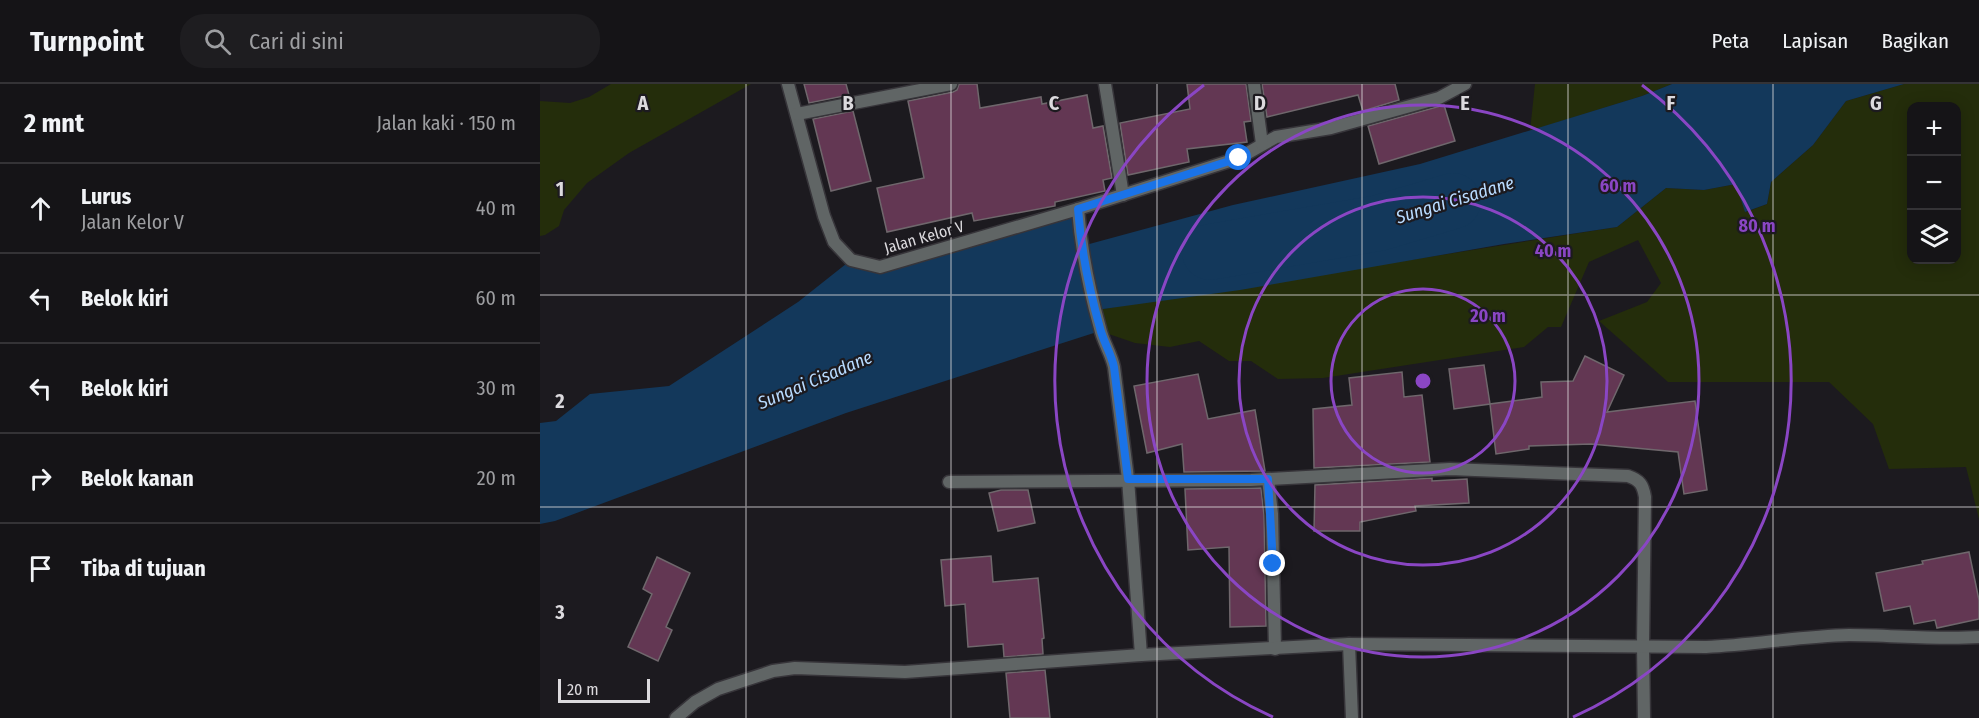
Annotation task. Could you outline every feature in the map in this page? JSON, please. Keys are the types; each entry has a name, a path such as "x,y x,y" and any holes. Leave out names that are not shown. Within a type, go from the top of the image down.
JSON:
{"street":[{"name":"Jalan Kelor V","path":"788,84 824,216 834,242 852,260 880,267 1078,209 1239,158 1276,137 1331,128 1439,98 1466,84"},
{"path":"797,114 951,84"},
{"path":"1105,84 1123,195"},
{"path":"1254,84 1262,144"},
{"path":"1078,209 1081,246 1100,331 1112,356 1114,367 1128,479 1141,655"},
{"path":"949,482 1268,479 1450,469 1628,476 1637,479 1645,497 1644,718"},
{"path":"1268,479 1272,524 1275,649"},
{"path":"676,718 695,702 718,688 773,671 818,668 905,672 1141,655 1349,644 1740,646 1849,635 1917,638 1979,637"},
{"path":"1349,644 1352,718"}],"green space":[{"path":"611,84 751,84 629,153 587,183 564,210 559,226 540,236 540,101 570,103 589,97"},
{"path":"1535,84 1672,84 1642,96 1530,131"},
{"path":"1904,84 1979,84 1979,519 1966,467 1889,469 1873,424 1829,382 1668,382 1599,321 1647,302 1661,283 1638,240 1589,262 1561,327 1548,327 1524,347 1323,378 1278,379 1251,361 1229,361 1199,341 1170,347 1135,343 1100,331 1096,310 1617,227 1666,188 1704,190 1736,184 1746,212 1767,204 1771,182 1813,145 1846,101"}],"water":[{"path":"1672,84 1904,84 1846,101 1813,145 1771,182 1767,204 1745,212 1736,184 1704,190 1666,188 1617,227 1504,244 1240,290 1096,310 1100,331 846,413 555,521 540,524 540,423 556,421 590,394 669,386 798,302 851,260 880,267 1078,209 1082,246 1233,205 1420,164 1642,96"}],"building":[{"path":"804,84 846,84 849,95 809,103"},
{"path":"959,84 977,84 980,108 1041,97 1042,104 1087,95 1093,128 1103,126 1112,178 1103,180 1105,191 1055,202 1055,206 974,221 972,213 887,232 877,188 924,178 908,101 953,92 957,90"},
{"path":"1187,84 1246,84 1251,121 1244,122 1247,142 1187,149 1189,162 1128,175 1120,123 1190,109"},
{"path":"1262,84 1395,84 1399,100 1363,111 1358,95 1267,117"},
{"path":"1444,105 1455,141 1379,164 1368,126"},
{"path":"853,111 871,181 831,191 813,119"},
{"path":"1585,356 1624,375 1607,412 1695,401 1707,490 1684,494 1678,452 1591,444 1529,446 1529,449 1496,454 1490,404 1542,397 1541,382 1573,381"},
{"path":"1484,365 1490,404 1454,409 1449,369"},
{"path":"1402,372 1404,397 1422,395 1430,462 1314,468 1313,409 1352,405 1349,378"},
{"path":"1198,374 1208,419 1255,410 1265,471 1184,472 1182,444 1147,453 1134,386"},
{"path":"1432,478 1432,481 1467,479 1469,503 1415,506 1416,511 1360,522 1360,531 1314,531 1315,485"},
{"path":"1261,488 1264,515 1266,626 1230,627 1229,547 1188,550 1185,489"},
{"path":"1001,490 1028,490 1035,523 998,531 989,493"},
{"path":"1969,552 1979,600 1979,619 1937,628 1935,620 1914,624 1910,606 1884,611 1876,573"},
{"path":"991,556 993,582 1038,578 1044,638 1042,639 1043,654 1004,657 1003,644 968,647 965,604 945,606 941,560"},
{"path":"657,557 690,573 666,627 672,630 658,661 628,647 652,594 643,589"},
{"path":"1045,670 1050,718 1010,718 1006,673"}],"waterway":[{"name":"Sungai Cisadane","path":"1210,252 1379,223 1453,201"}],"route":[{"path":"1239,158 1078,209 1081,246 1100,331 1112,356 1128,479 1268,479 1272,514 1273,564"}]}
